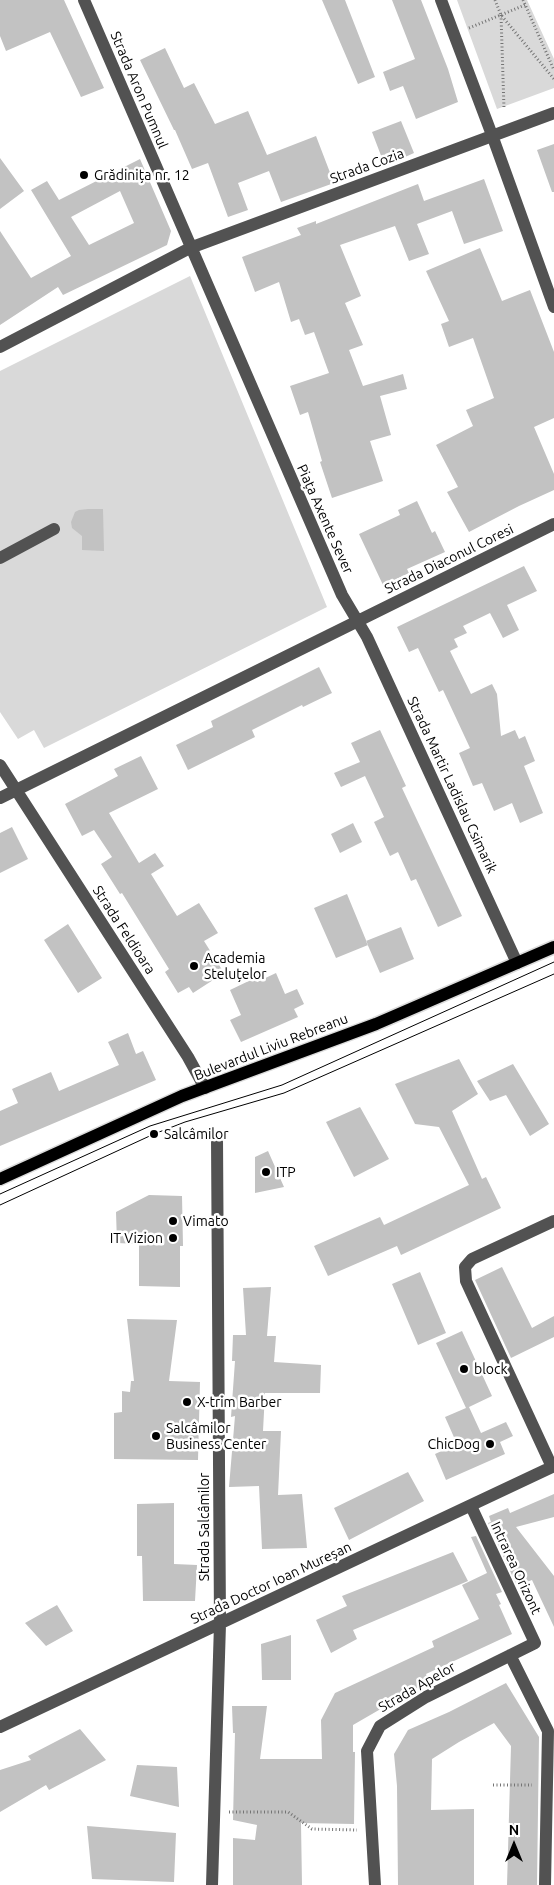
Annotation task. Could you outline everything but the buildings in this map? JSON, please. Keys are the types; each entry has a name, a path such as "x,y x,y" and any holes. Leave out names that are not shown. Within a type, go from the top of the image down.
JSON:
{"main road":[{"name":"Bulevardul Liviu Rebreanu","path":"0,1179 205,1088 376,1024 554,947"}],"street":[{"name":"Strada Aron Pumnul","path":"84,0 190,248"},
{"path":"442,0 554,307"},
{"name":"Strada Cozia","path":"190,248 554,112"},
{"path":"0,347 190,248"},
{"name":"Piața Axente Sever","path":"190,248 342,595 358,621"},
{"name":"Strada Diaconul Coresi","path":"358,621 554,524"},
{"path":"0,558 54,529"},
{"path":"0,798 358,621"},
{"name":"Strada Martir Ladislau Csimarik","path":"358,621 517,964"},
{"path":"0,765 16,790"},
{"name":"Strada Feldioara","path":"16,790 188,1057 205,1088"},
{"name":"Strada Salcâmilor","path":"212,1885 220,1624 217,1138"},
{"path":"553,1467 466,1281 465,1267 472,1259 554,1221"},
{"name":"Strada Doctor Ioan Mureșan","path":"0,1727 553,1467"},
{"name":"Intrarea Orizont","path":"471,1506 535,1643"},
{"name":"Strada Apelor","path":"375,1885 367,1751 380,1726 426,1696 535,1643"},
{"path":"510,1655 548,1730 545,1885"}],"path":[{"path":"495,0 501,14 554,79"},
{"path":"523,0 554,70"},
{"path":"455,34 525,5"},
{"path":"501,14 504,109"},
{"path":"493,1785 547,1786"},
{"path":"238,1812 288,1812 312,1828 372,1830"}],"shaded area":[{"path":"457,0 527,0 554,59 554,88 497,109"},
{"path":"190,276 327,607 44,748 34,730 18,739 0,712 0,371"}],"tram line":[{"path":"0,1194 150,1126 282,1085 554,962"},
{"path":"0,1205 154,1134 185,1122 284,1093 554,974"}],"place":[{"name":"Grădinița nr. 12","path":"84,175"},
{"name":"Academia Steluțelor","path":"194,966"},
{"name":"Salcâmilor","path":"154,1134"},
{"name":"ITP","path":"266,1172"},
{"name":"Vimato","path":"173,1221"},
{"name":"IT Vizion","path":"173,1238"},
{"name":"block","path":"464,1369"},
{"name":"X-trim Barber","path":"187,1402"},
{"name":"Salcâmilor Business Center","path":"156,1436"},
{"name":"ChicDog","path":"490,1444"}]}
